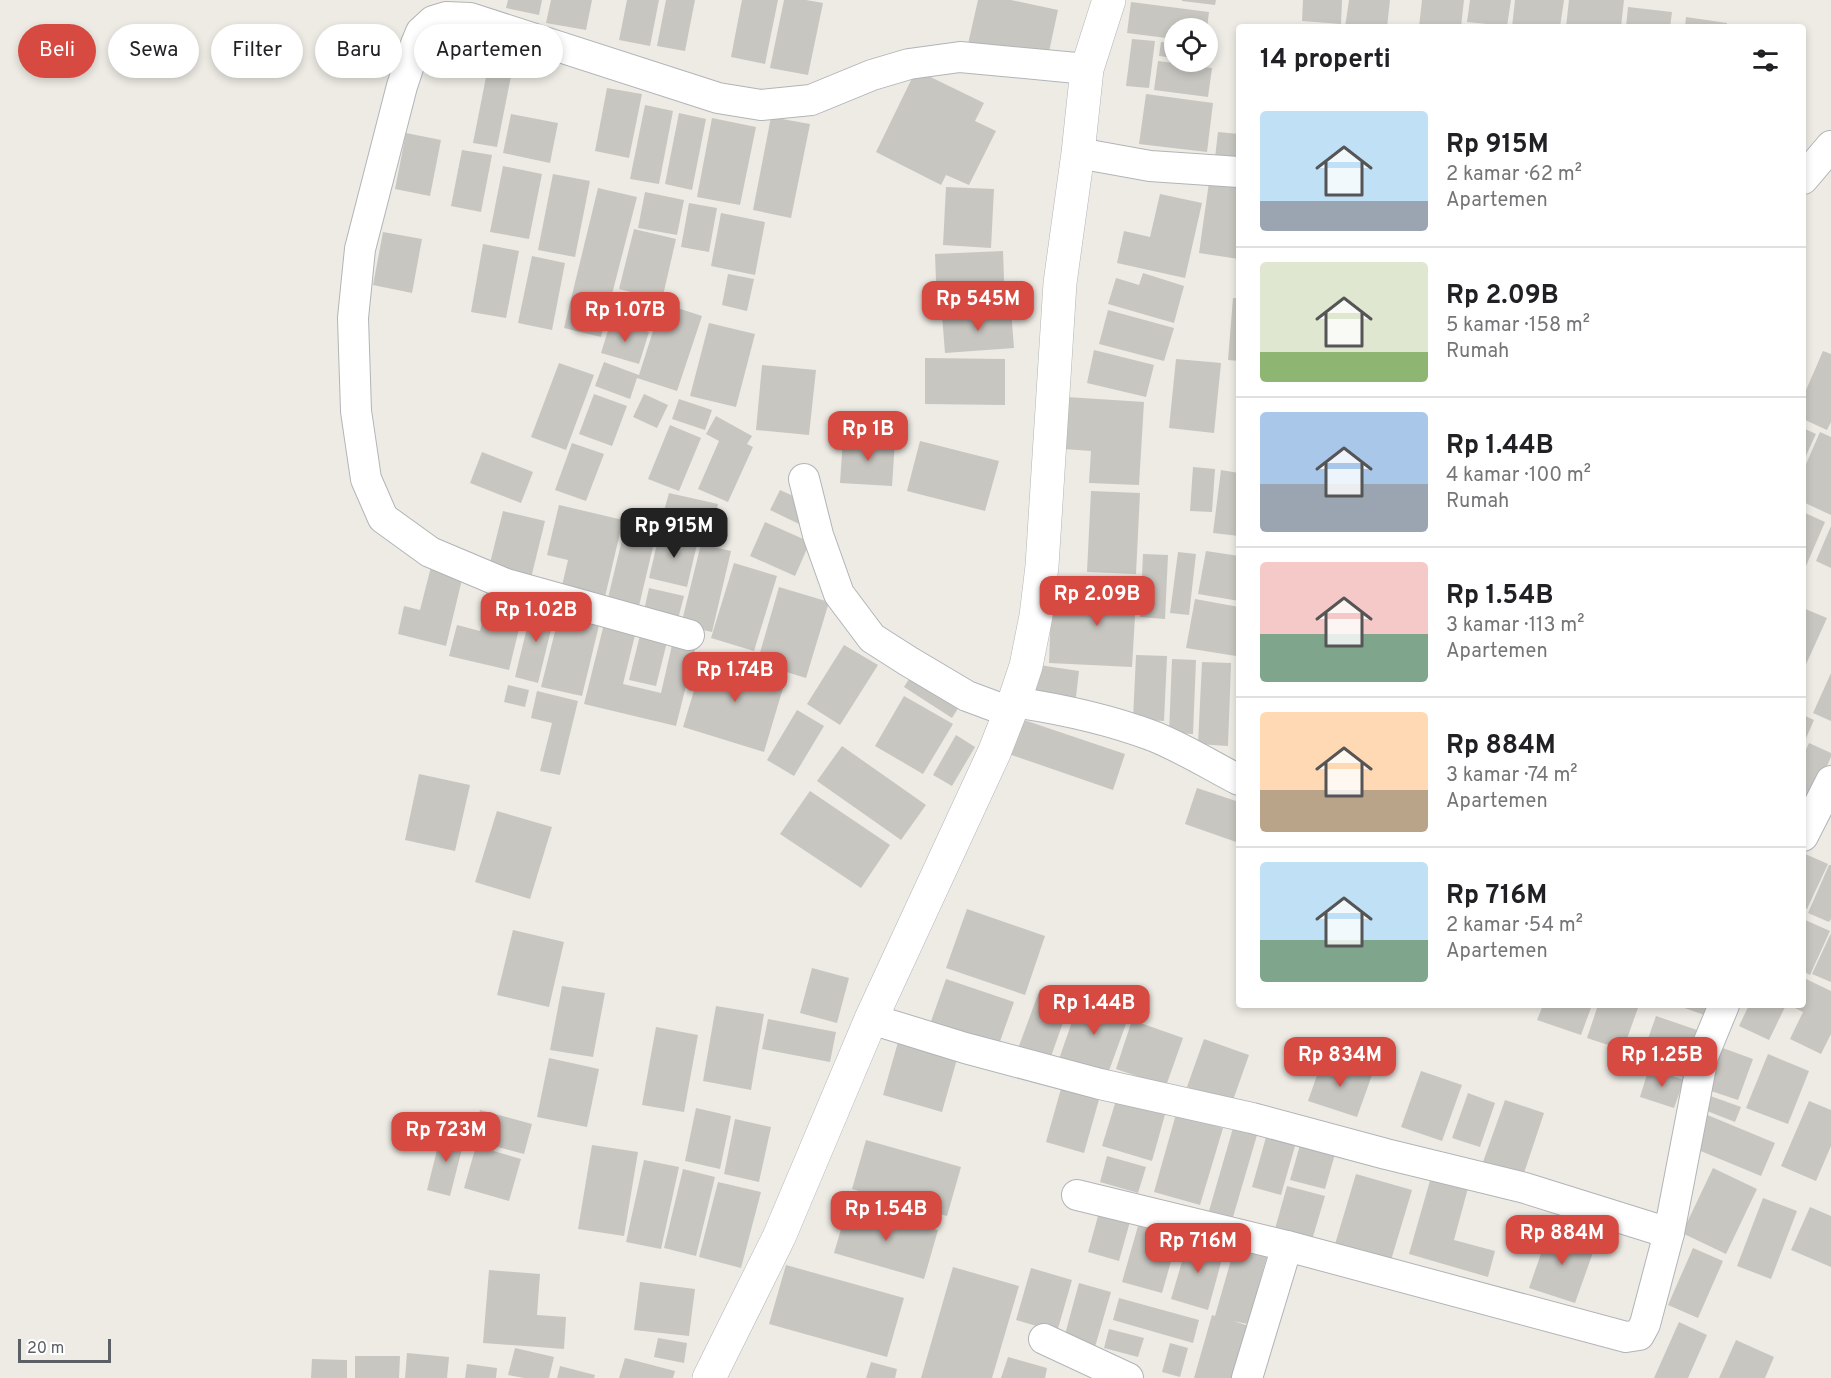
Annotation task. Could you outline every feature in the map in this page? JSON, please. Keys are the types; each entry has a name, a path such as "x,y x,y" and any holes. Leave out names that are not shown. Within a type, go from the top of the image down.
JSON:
{"street":[{"path":"709,1378 779,1238 871,1019 994,753 1026,666 1036,616 1042,566 1060,283 1087,69 1109,0"},
{"path":"689,635 506,584 430,552 383,518 366,479 356,411 353,318 360,249 402,86 421,32 433,21 446,17 470,18 718,98 761,105 812,100 882,72 909,64 960,57 1087,69"},
{"path":"1806,175 1831,146"},
{"path":"1078,153 1150,166 1236,172"},
{"path":"804,479 818,535 839,594 872,638 967,696 1012,707 1056,708 1143,733 1184,751 1236,778"},
{"path":"1806,830 1831,781"},
{"path":"1077,1194 1287,1246 1626,1337 1639,1335 1645,1324 1669,1233 1703,1056 1723,1008"},
{"path":"871,1019 965,1048 1100,1084 1252,1118 1525,1188 1669,1233"},
{"path":"1247,1378 1287,1246"},
{"path":"1044,1339 1128,1378"}],"building":[{"path":"508,0 542,0 539,15 506,8"},
{"path":"551,0 592,0 586,30 563,26 563,24 546,23"},
{"path":"627,0 659,0 650,46 619,40"},
{"path":"666,0 695,0 685,51 657,46"},
{"path":"742,0 778,0 765,64 731,57"},
{"path":"784,0 823,3 808,75 770,68"},
{"path":"978,0 1011,0 1058,10 1047,61 968,44"},
{"path":"1182,0 1216,0 1215,5"},
{"path":"1303,0 1342,0 1341,24 1302,21"},
{"path":"1349,0 1390,0 1387,24 1345,24"},
{"path":"1422,0 1464,0 1461,24 1419,24"},
{"path":"1470,0 1511,0 1507,24 1467,22"},
{"path":"1515,0 1564,0 1560,24 1512,24"},
{"path":"1569,0 1624,0 1621,24 1566,24"},
{"path":"1131,2 1209,12 1208,18 1164,18 1164,38 1127,33"},
{"path":"1628,7 1672,12 1670,24 1626,24"},
{"path":"1686,17 1727,23 1727,24 1685,24"},
{"path":"1132,39 1155,41 1149,88 1126,86"},
{"path":"1161,42 1164,42 1164,57 1159,56"},
{"path":"1158,61 1164,62 1164,72 1211,72 1208,97 1154,90"},
{"path":"916,70 984,103 975,121 996,131 969,185 946,175 941,185 876,152"},
{"path":"486,78 511,78 497,147 473,143"},
{"path":"607,88 642,94 629,158 595,151"},
{"path":"1146,94 1213,103 1207,152 1139,144"},
{"path":"645,105 673,111 659,184 630,179"},
{"path":"679,113 706,119 692,190 665,184"},
{"path":"511,114 558,123 550,163 503,153"},
{"path":"771,117 810,124 791,218 753,210"},
{"path":"712,118 756,127 740,205 697,197"},
{"path":"1218,132 1236,134 1236,161 1215,158"},
{"path":"406,133 441,140 430,196 395,189"},
{"path":"462,150 492,155 481,212 451,206"},
{"path":"503,166 542,174 529,239 490,232"},
{"path":"553,174 590,181 575,257 538,250"},
{"path":"1210,175 1236,179 1236,259 1199,253"},
{"path":"946,187 994,189 991,248 943,245"},
{"path":"598,188 637,197 601,337 564,328"},
{"path":"645,192 684,200 677,235 638,228"},
{"path":"1160,194 1202,203 1185,278 1117,263 1124,231 1150,237"},
{"path":"689,203 717,208 709,252 681,247"},
{"path":"721,213 765,222 755,275 711,266"},
{"path":"634,229 676,239 662,300 619,289"},
{"path":"383,232 422,239 412,293 373,285"},
{"path":"483,244 519,251 506,318 471,312"},
{"path":"1003,251 1005,306 937,309 935,254"},
{"path":"532,256 565,263 552,330 518,323"},
{"path":"1143,273 1184,286 1174,323 1108,304 1116,278 1139,285"},
{"path":"728,274 754,279 747,311 722,305"},
{"path":"1233,298 1236,298 1236,361 1228,360"},
{"path":"662,303 702,316 677,391 637,378 630,399 595,386 604,362 639,375"},
{"path":"1011,310 1014,348 945,353 942,315"},
{"path":"1108,310 1174,328 1164,361 1099,344"},
{"path":"611,321 649,332 639,364 601,353"},
{"path":"709,323 755,334 736,407 690,396"},
{"path":"1094,350 1154,365 1146,397 1087,383"},
{"path":"1823,351 1831,354 1831,422 1827,430 1806,420 1806,390"},
{"path":"925,358 1005,359 1005,405 925,404"},
{"path":"1176,359 1221,363 1214,433 1169,428"},
{"path":"559,363 594,375 566,450 531,437"},
{"path":"762,365 816,370 809,435 756,430"},
{"path":"594,394 627,406 612,446 579,434"},
{"path":"644,394 668,405 657,428 633,417"},
{"path":"1067,397 1144,402 1139,485 1089,483 1091,451 1064,449"},
{"path":"679,399 712,410 705,430 672,419"},
{"path":"716,416 752,436 747,444 753,447 728,502 698,489 719,441 706,434"},
{"path":"670,425 701,438 679,491 648,479"},
{"path":"1806,429 1816,434 1806,456"},
{"path":"1820,432 1831,437 1831,515 1806,503 1806,464"},
{"path":"843,439 895,441 892,486 840,483"},
{"path":"920,441 999,461 985,511 907,491"},
{"path":"572,443 604,454 586,501 555,490"},
{"path":"482,452 533,472 521,503 470,483"},
{"path":"1193,467 1215,469 1212,512 1190,511"},
{"path":"1221,470 1236,472 1236,536 1213,533"},
{"path":"780,490 809,503 799,524 770,510"},
{"path":"1091,491 1140,493 1136,574 1087,572"},
{"path":"669,493 718,504 710,537 660,525"},
{"path":"559,505 623,520 604,601 561,590 568,560 547,555"},
{"path":"503,511 545,521 531,578 489,567"},
{"path":"1806,513 1825,522 1806,566"},
{"path":"765,522 810,542 795,576 750,556"},
{"path":"626,523 657,530 639,606 608,598"},
{"path":"1831,526 1831,568 1816,561"},
{"path":"660,531 698,540 687,587 649,578"},
{"path":"701,544 731,551 712,632 681,625"},
{"path":"1206,551 1236,556 1236,600 1198,594"},
{"path":"1178,552 1196,554 1189,615 1170,613"},
{"path":"1143,554 1168,555 1165,619 1140,617"},
{"path":"432,563 464,571 446,646 398,634 404,606 420,610"},
{"path":"734,563 777,576 754,651 711,638"},
{"path":"1084,579 1137,582 1132,667 1049,663 1051,610 1082,611"},
{"path":"491,587 527,596 509,670 449,656 457,625 480,631"},
{"path":"779,587 829,602 806,678 757,663"},
{"path":"649,588 684,596 677,623 643,615"},
{"path":"1195,599 1236,606 1236,656 1186,648"},
{"path":"533,603 556,609 538,683 515,677"},
{"path":"1806,609 1827,618 1806,664"},
{"path":"560,612 600,621 582,696 541,687"},
{"path":"604,624 636,631 623,684 661,693 672,645 695,650 676,726 584,704"},
{"path":"641,631 668,638 656,686 629,680"},
{"path":"844,645 878,665 840,725 807,704"},
{"path":"705,654 786,678 764,752 683,727"},
{"path":"1136,655 1167,656 1164,721 1133,719"},
{"path":"1172,659 1196,660 1193,734 1169,733"},
{"path":"1202,662 1231,663 1228,746 1198,744"},
{"path":"1039,665 1079,671 1075,705 1034,699"},
{"path":"914,671 962,702 952,718 904,687"},
{"path":"1831,673 1831,721 1813,713"},
{"path":"508,685 529,690 525,707 504,702"},
{"path":"537,691 578,701 560,775 540,771 552,723 531,718"},
{"path":"904,696 953,724 923,774 875,746"},
{"path":"797,710 824,726 794,776 767,760"},
{"path":"1806,716 1814,720 1806,738"},
{"path":"1018,718 1125,754 1113,790 1006,753"},
{"path":"956,735 975,747 952,786 933,775"},
{"path":"1809,743 1831,753 1810,805 1806,803 1806,750"},
{"path":"842,746 926,805 901,840 817,781"},
{"path":"419,774 470,785 455,851 405,840"},
{"path":"1197,788 1236,801 1236,842 1185,824"},
{"path":"810,791 890,845 861,888 780,834"},
{"path":"497,811 552,827 530,899 475,882"},
{"path":"1806,854 1828,864 1806,908"},
{"path":"1829,865 1831,865 1831,919 1829,922 1808,913"},
{"path":"967,909 1045,936 1025,995 946,968"},
{"path":"1806,920 1830,931 1810,975 1806,973"},
{"path":"513,930 564,942 549,1007 497,995"},
{"path":"1831,933 1831,982 1812,974"},
{"path":"812,968 849,978 837,1023 800,1013"},
{"path":"946,979 1014,1002 998,1047 930,1024"},
{"path":"1806,979 1831,991 1831,1034 1821,1054 1790,1039 1803,1012 1795,1008 1806,1008"},
{"path":"562,986 605,993 593,1057 550,1050"},
{"path":"1040,989 1071,1000 1048,1065 1016,1054"},
{"path":"1082,993 1131,1010 1106,1079 1058,1062"},
{"path":"716,1006 764,1014 751,1090 703,1081"},
{"path":"1542,1008 1591,1008 1581,1035 1537,1020"},
{"path":"1597,1008 1638,1008 1623,1050 1587,1038"},
{"path":"1684,1008 1713,1008 1710,1017"},
{"path":"1748,1008 1785,1008 1769,1040 1739,1026"},
{"path":"1656,1016 1700,1031 1686,1071 1642,1056"},
{"path":"768,1019 836,1032 830,1062 762,1049"},
{"path":"1132,1020 1183,1038 1166,1086 1116,1069"},
{"path":"656,1027 698,1035 684,1112 642,1105"},
{"path":"900,1035 959,1052 942,1112 883,1095"},
{"path":"1204,1039 1249,1055 1232,1103 1187,1087"},
{"path":"1720,1047 1753,1059 1738,1100 1705,1089"},
{"path":"1768,1054 1809,1071 1788,1124 1746,1108"},
{"path":"549,1058 599,1069 587,1127 537,1117"},
{"path":"1323,1058 1372,1075 1357,1117 1308,1101"},
{"path":"1649,1068 1684,1080 1674,1108 1640,1097"},
{"path":"1421,1071 1462,1085 1442,1141 1401,1127"},
{"path":"1062,1085 1100,1096 1084,1153 1046,1142"},
{"path":"1468,1093 1495,1103 1480,1147 1452,1138"},
{"path":"1702,1093 1741,1107 1735,1122 1697,1107"},
{"path":"1117,1097 1166,1111 1152,1161 1102,1146"},
{"path":"1505,1100 1544,1113 1523,1176 1483,1162"},
{"path":"1809,1101 1831,1110 1831,1146 1816,1181 1781,1166"},
{"path":"696,1108 731,1116 720,1169 685,1161"},
{"path":"480,1110 532,1124 524,1154 472,1140"},
{"path":"1176,1114 1223,1128 1200,1205 1154,1192"},
{"path":"1705,1114 1775,1143 1761,1176 1691,1147"},
{"path":"735,1119 771,1127 759,1182 724,1174"},
{"path":"1233,1128 1257,1135 1233,1217 1209,1211"},
{"path":"442,1130 465,1137 450,1196 427,1190"},
{"path":"1268,1130 1297,1139 1281,1195 1252,1187"},
{"path":"1302,1138 1337,1147 1325,1189 1290,1180"},
{"path":"866,1140 961,1167 947,1216 852,1189"},
{"path":"592,1145 638,1152 624,1236 578,1229"},
{"path":"476,1146 521,1159 509,1201 464,1188"},
{"path":"1107,1156 1146,1167 1138,1193 1100,1182"},
{"path":"644,1160 679,1167 661,1249 626,1242"},
{"path":"1713,1168 1757,1189 1726,1254 1682,1233"},
{"path":"683,1169 715,1177 696,1256 664,1248"},
{"path":"1356,1174 1412,1190 1389,1267 1333,1251"},
{"path":"1431,1177 1468,1188 1454,1240 1495,1251 1488,1277 1409,1254"},
{"path":"718,1182 761,1192 741,1268 699,1257"},
{"path":"1287,1186 1325,1196 1310,1247 1273,1236"},
{"path":"1763,1198 1797,1211 1771,1279 1737,1266"},
{"path":"848,1205 938,1230 924,1279 834,1253"},
{"path":"1810,1207 1831,1216 1831,1267 1791,1250"},
{"path":"1100,1209 1131,1218 1119,1261 1088,1252"},
{"path":"1138,1226 1178,1237 1162,1293 1122,1282"},
{"path":"1550,1228 1596,1244 1575,1303 1529,1288"},
{"path":"1189,1238 1225,1248 1208,1310 1171,1299"},
{"path":"1235,1246 1267,1256 1248,1324 1233,1321 1253,1327 1239,1378 1194,1378 1212,1315 1215,1316"},
{"path":"1693,1248 1723,1261 1698,1318 1668,1305"},
{"path":"786,1265 904,1298 887,1357 769,1324"},
{"path":"953,1267 1019,1286 992,1378 921,1378"},
{"path":"1031,1268 1072,1280 1057,1332 1016,1320"},
{"path":"489,1270 540,1274 537,1315 566,1317 564,1349 483,1343"},
{"path":"640,1282 695,1289 689,1336 634,1330"},
{"path":"1079,1283 1111,1292 1095,1347 1064,1338"},
{"path":"1119,1298 1199,1320 1193,1343 1113,1320"},
{"path":"1679,1322 1707,1335 1688,1378 1654,1378"},
{"path":"1109,1329 1144,1338 1138,1357 1104,1348"},
{"path":"658,1338 687,1343 684,1363 654,1357"},
{"path":"1736,1340 1774,1357 1765,1378 1719,1378"},
{"path":"1170,1343 1188,1348 1180,1377 1162,1372"},
{"path":"515,1348 554,1357 549,1378 524,1378 508,1375"},
{"path":"407,1353 449,1357 447,1378 405,1378"},
{"path":"355,1356 400,1356 399,1378 355,1378"},
{"path":"1008,1357 1047,1368 1045,1378 1001,1378"},
{"path":"625,1358 675,1371 673,1378 619,1378"},
{"path":"312,1359 347,1360 347,1378 311,1378"},
{"path":"871,1362 897,1369 895,1378 866,1378"},
{"path":"467,1364 497,1368 496,1378 465,1378"},
{"path":"560,1366 595,1375 594,1378 557,1378"}]}
